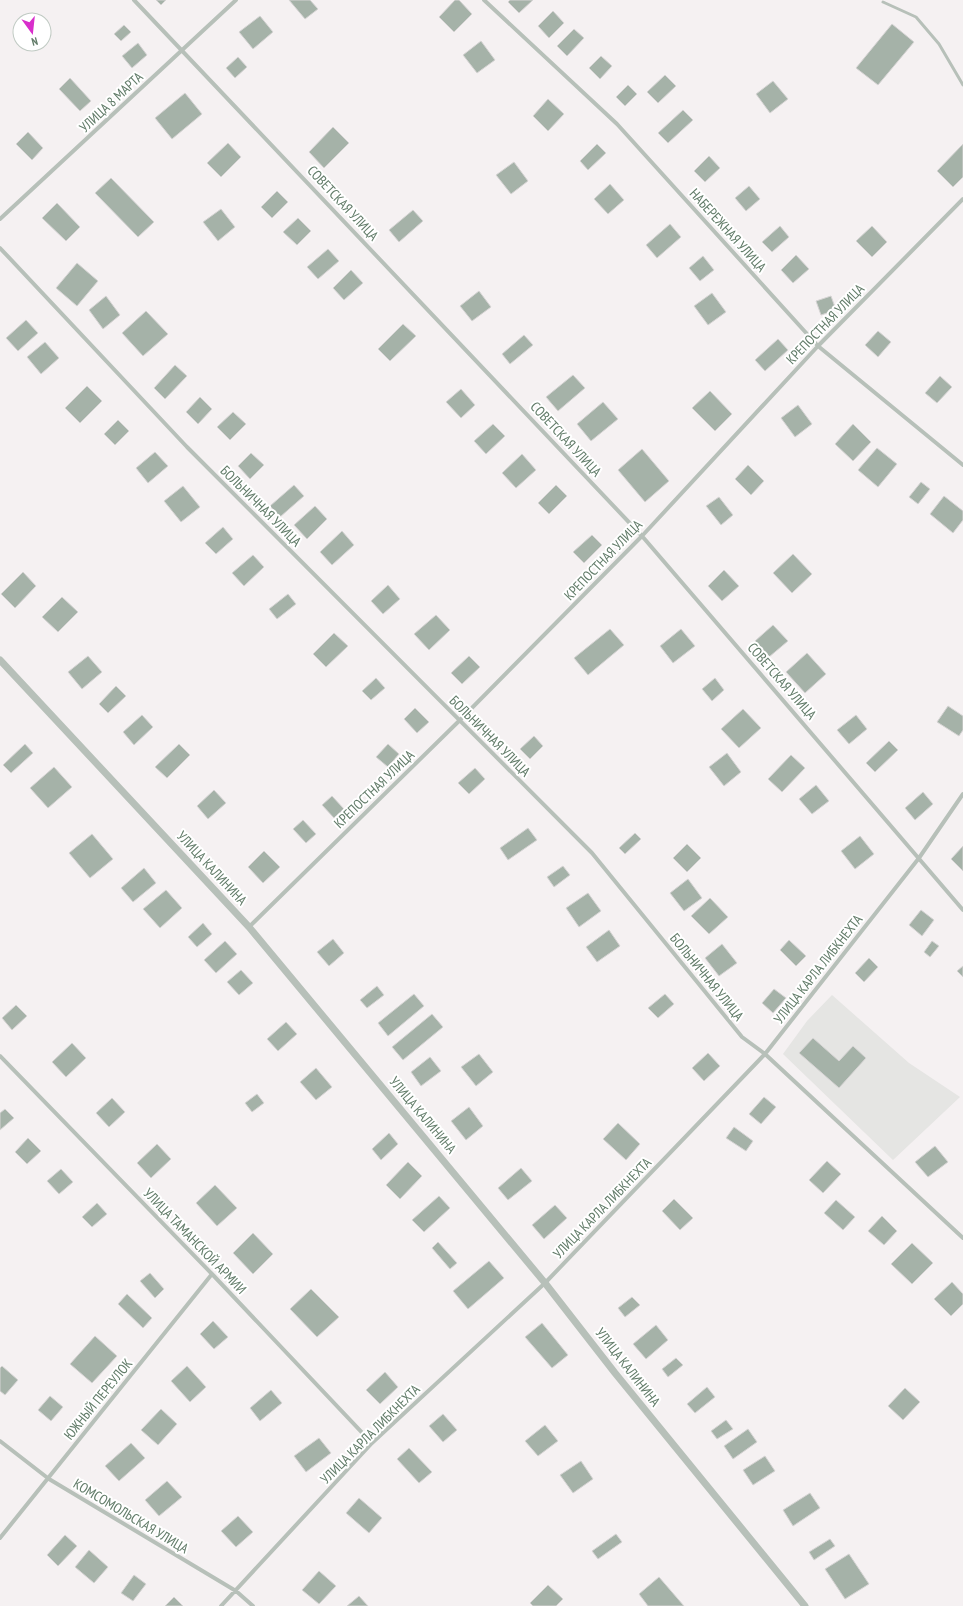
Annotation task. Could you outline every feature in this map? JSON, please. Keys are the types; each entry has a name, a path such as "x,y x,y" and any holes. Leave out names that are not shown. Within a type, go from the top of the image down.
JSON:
{"street":[{"name":"СОВЕТСКАЯ УЛИЦА","path":"134,0 642,536 963,910"},
{"name":"УЛИЦА 8 МАРТА","path":"0,219 236,0"},
{"name":"НАБЕРЕЖНАЯ УЛИЦА","path":"484,0 617,124 818,346 963,465"},
{"name":"КРЕПОСТНАЯ УЛИЦА","path":"249,927 459,721 642,536 818,346 963,199"},
{"name":"БОЛЬНИЧНАЯ УЛИЦА","path":"0,248 187,447 592,853 742,1037 765,1054 963,1238"},
{"name":"УЛИЦА КАЛИНИНА","path":"0,660 249,927 546,1283 620,1379 805,1606"},
{"name":"УЛИЦА КАРЛА ЛИБКНЕХТА","path":"221,1606 372,1443 546,1283 765,1054 919,858 963,794"},
{"name":"УЛИЦА ТАМАНСКОЙ АРМИИ","path":"0,1056 212,1274 372,1443"},
{"name":"ЮЖНЫЙ ПЕРЕУЛОК","path":"0,1538 49,1479 212,1274"},
{"name":"КОМСОМОЛЬСКАЯ УЛИЦА","path":"0,1441 49,1479 236,1591 253,1606"}],"lane":[{"path":"883,2 916,17 939,44 963,85"}],"shaded area":[{"path":"832,995 909,1063 960,1097 893,1160 783,1054 807,1021"}],"building":[{"path":"156,0 166,0 161,5"},
{"path":"289,0 310,0 318,9 305,19"},
{"path":"455,0 459,0 472,14 454,32 439,17"},
{"path":"510,0 533,0 519,13 508,2"},
{"path":"553,11 564,23 549,38 538,26"},
{"path":"260,16 273,32 253,49 239,32"},
{"path":"892,24 914,42 878,85 856,68"},
{"path":"124,25 131,32 121,41 114,34"},
{"path":"574,29 584,38 567,56 557,46"},
{"path":"481,41 495,60 477,73 463,55"},
{"path":"138,43 147,55 132,68 122,56"},
{"path":"601,56 612,66 600,79 589,68"},
{"path":"238,57 247,67 235,78 226,68"},
{"path":"665,75 676,86 658,103 647,92"},
{"path":"70,78 91,101 80,111 59,89"},
{"path":"773,81 788,99 770,113 756,94"},
{"path":"628,85 637,94 625,106 616,97"},
{"path":"185,93 202,114 172,139 155,118"},
{"path":"548,99 564,114 548,131 533,116"},
{"path":"683,110 693,120 668,143 658,133"},
{"path":"333,127 349,143 324,168 309,152"},
{"path":"28,132 43,148 32,160 16,144"},
{"path":"228,143 241,157 221,177 207,163"},
{"path":"597,144 606,153 588,170 580,161"},
{"path":"963,144 963,177 953,187 937,171"},
{"path":"709,156 720,168 705,182 694,171"},
{"path":"514,162 528,181 511,194 496,175"},
{"path":"111,178 154,222 138,237 95,193"},
{"path":"610,184 624,200 608,214 594,199"},
{"path":"749,186 760,199 746,211 735,198"},
{"path":"277,191 288,202 272,218 261,207"},
{"path":"57,203 80,227 66,241 42,218"},
{"path":"221,209 235,227 218,241 203,222"},
{"path":"413,210 423,221 399,242 389,230"},
{"path":"298,218 311,231 297,245 283,232"},
{"path":"670,224 681,237 657,258 646,245"},
{"path":"780,226 789,237 772,252 762,242"},
{"path":"872,226 887,242 872,257 856,241"},
{"path":"328,249 339,261 318,279 307,267"},
{"path":"796,255 809,269 793,283 781,270"},
{"path":"703,256 714,270 700,281 689,268"},
{"path":"77,263 98,281 77,306 56,288"},
{"path":"351,270 363,283 344,300 333,288"},
{"path":"479,291 491,307 472,321 460,306"},
{"path":"712,293 726,312 708,325 694,306"},
{"path":"106,296 120,315 103,329 89,310"},
{"path":"831,296 836,310 821,315 816,301"},
{"path":"146,311 168,334 143,356 122,333"},
{"path":"26,320 38,333 18,351 6,338"},
{"path":"403,324 416,336 390,361 378,349"},
{"path":"878,331 891,342 878,357 865,345"},
{"path":"524,335 533,345 510,364 502,354"},
{"path":"778,339 788,350 765,371 755,360"},
{"path":"45,342 59,358 41,374 27,357"},
{"path":"175,365 187,376 165,399 154,388"},
{"path":"573,375 585,388 558,411 546,397"},
{"path":"940,376 952,387 937,403 925,393"},
{"path":"87,386 102,401 80,423 65,408"},
{"path":"461,389 475,405 461,418 446,402"},
{"path":"710,391 732,414 715,431 692,408"},
{"path":"200,397 212,409 198,424 186,412"},
{"path":"603,402 618,419 591,441 577,424"},
{"path":"798,405 812,424 795,437 781,418"},
{"path":"233,412 246,424 230,440 217,427"},
{"path":"118,420 129,431 115,445 104,434"},
{"path":"493,424 505,436 486,454 474,441"},
{"path":"853,424 871,442 853,461 835,444"},
{"path":"877,448 897,464 878,487 858,470"},
{"path":"642,449 669,481 645,502 618,470"},
{"path":"155,452 168,466 148,483 136,468"},
{"path":"251,453 264,465 250,479 238,466"},
{"path":"522,454 536,470 516,488 502,473"},
{"path":"748,465 764,481 751,495 735,479"},
{"path":"921,482 930,489 918,504 909,497"},
{"path":"294,485 304,496 280,517 270,506"},
{"path":"556,485 567,496 549,514 538,503"},
{"path":"183,486 200,507 181,522 164,501"},
{"path":"944,496 963,511 963,520 953,533 930,514"},
{"path":"719,497 733,515 721,525 706,506"},
{"path":"315,506 327,519 307,539 294,525"},
{"path":"223,527 233,539 216,554 205,543"},
{"path":"342,531 354,545 332,565 320,552"},
{"path":"592,535 602,545 584,563 573,552"},
{"path":"793,554 812,574 792,593 773,573"},
{"path":"253,555 264,567 244,586 232,573"},
{"path":"724,570 739,586 722,601 708,586"},
{"path":"23,572 36,586 15,608 1,594"},
{"path":"388,585 400,599 383,614 371,601"},
{"path":"288,594 296,604 277,619 269,609"},
{"path":"62,597 78,612 58,632 42,617"},
{"path":"436,615 450,630 429,650 414,634"},
{"path":"773,625 788,641 769,657 755,641"},
{"path":"610,629 624,645 588,675 574,658"},
{"path":"681,629 695,646 673,663 660,646"},
{"path":"334,633 348,646 326,667 313,654"},
{"path":"807,653 826,674 805,693 786,672"},
{"path":"88,656 102,672 82,689 68,672"},
{"path":"469,656 480,667 462,684 451,673"},
{"path":"376,678 385,688 371,700 362,691"},
{"path":"715,678 724,690 712,701 702,689"},
{"path":"116,686 126,696 108,713 99,704"},
{"path":"948,706 963,716 963,730 959,736 937,722"},
{"path":"415,708 429,722 417,733 404,719"},
{"path":"743,709 761,728 739,748 721,729"},
{"path":"142,715 153,727 134,745 123,732"},
{"path":"856,715 867,729 849,744 837,730"},
{"path":"534,736 543,746 530,759 520,749"},
{"path":"889,741 898,750 875,772 866,763"},
{"path":"25,744 33,753 11,773 3,765"},
{"path":"179,744 190,755 167,778 155,767"},
{"path":"388,744 399,754 388,767 376,757"},
{"path":"727,753 741,772 724,786 709,767"},
{"path":"791,755 805,768 782,792 768,779"},
{"path":"54,767 72,787 48,808 30,788"},
{"path":"475,768 485,779 469,794 458,783"},
{"path":"816,785 829,801 812,814 799,799"},
{"path":"214,790 226,803 208,819 197,806"},
{"path":"923,792 933,804 915,820 905,808"},
{"path":"332,796 344,809 334,818 322,805"},
{"path":"303,820 316,834 306,843 293,829"},
{"path":"528,828 537,840 508,860 500,848"},
{"path":"635,833 641,839 625,854 619,848"},
{"path":"92,834 113,859 90,878 69,853"},
{"path":"860,836 874,854 855,869 841,851"},
{"path":"687,844 701,858 687,872 673,858"},
{"path":"963,846 963,871 951,859"},
{"path":"264,851 280,867 263,883 248,867"},
{"path":"563,866 570,875 554,887 547,877"},
{"path":"144,868 156,883 133,902 121,888"},
{"path":"688,879 702,898 684,911 670,893"},
{"path":"166,890 182,908 160,928 143,909"},
{"path":"588,893 601,911 579,927 566,908"},
{"path":"710,898 728,917 709,934 691,916"},
{"path":"921,910 934,920 922,936 909,925"},
{"path":"203,923 212,934 197,947 188,937"},
{"path":"609,930 620,946 597,962 586,947"},
{"path":"333,939 344,953 329,966 317,952"},
{"path":"789,940 806,956 796,966 780,950"},
{"path":"225,941 237,954 216,973 204,960"},
{"path":"932,941 939,946 930,957 924,952"},
{"path":"722,944 737,963 719,976 705,958"},
{"path":"869,958 878,967 864,982 855,973"},
{"path":"963,966 963,977 957,971"},
{"path":"241,970 253,983 239,995 227,982"},
{"path":"377,986 384,995 367,1008 360,1000"},
{"path":"774,989 786,998 773,1013 762,1003"},
{"path":"414,994 424,1006 388,1036 378,1023"},
{"path":"665,994 674,1004 658,1018 648,1008"},
{"path":"16,1005 27,1016 12,1030 2,1018"},
{"path":"432,1014 443,1027 403,1060 392,1047"},
{"path":"286,1022 297,1034 278,1051 267,1039"},
{"path":"813,1038 839,1061 853,1046 866,1058 839,1088 799,1053"},
{"path":"72,1043 86,1058 66,1077 52,1062"},
{"path":"708,1053 720,1066 704,1081 692,1068"},
{"path":"479,1054 493,1072 476,1086 461,1067"},
{"path":"430,1057 441,1071 421,1086 411,1072"},
{"path":"316,1068 332,1087 316,1100 300,1082"},
{"path":"257,1094 264,1103 252,1112 245,1103"},
{"path":"764,1097 776,1107 761,1124 749,1114"},
{"path":"112,1098 125,1112 109,1127 96,1113"},
{"path":"469,1107 483,1126 466,1140 451,1121"},
{"path":"5,1109 14,1118 0,1130 0,1113"},
{"path":"618,1123 640,1144 626,1160 603,1139"},
{"path":"734,1127 753,1141 746,1151 726,1138"},
{"path":"389,1133 398,1144 381,1160 372,1149"},
{"path":"28,1138 41,1151 27,1164 15,1152"},
{"path":"157,1144 171,1159 151,1178 137,1163"},
{"path":"935,1146 948,1162 928,1177 915,1162"},
{"path":"827,1161 841,1174 823,1193 809,1180"},
{"path":"408,1162 422,1176 400,1199 386,1185"},
{"path":"521,1168 532,1181 508,1200 498,1188"},
{"path":"61,1169 73,1182 59,1194 47,1181"},
{"path":"215,1185 237,1208 217,1226 196,1203"},
{"path":"439,1196 450,1208 424,1232 412,1220"},
{"path":"674,1199 693,1218 680,1230 662,1211"},
{"path":"836,1200 855,1217 843,1230 824,1213"},
{"path":"97,1203 107,1214 92,1227 82,1217"},
{"path":"555,1205 567,1218 544,1239 532,1225"},
{"path":"882,1216 897,1231 884,1245 868,1231"},
{"path":"253,1233 273,1254 253,1274 233,1253"},
{"path":"438,1242 457,1263 450,1269 432,1248"},
{"path":"912,1243 933,1263 912,1284 891,1264"},
{"path":"489,1261 504,1278 468,1309 453,1291"},
{"path":"150,1273 164,1289 155,1298 140,1281"},
{"path":"952,1282 963,1294 963,1304 951,1316 934,1299"},
{"path":"311,1289 339,1317 317,1337 290,1309"},
{"path":"127,1294 152,1318 143,1328 118,1304"},
{"path":"632,1297 640,1305 625,1317 618,1308"},
{"path":"213,1321 228,1337 214,1349 200,1334"},
{"path":"542,1323 568,1355 552,1368 525,1337"},
{"path":"656,1325 668,1340 646,1359 633,1344"},
{"path":"95,1336 117,1356 92,1383 70,1364"},
{"path":"676,1358 683,1365 668,1377 662,1369"},
{"path":"2,1366 18,1380 5,1395 0,1391 0,1368"},
{"path":"187,1366 206,1387 190,1402 171,1381"},
{"path":"385,1372 398,1387 380,1404 366,1390"},
{"path":"707,1387 715,1397 695,1413 687,1404"},
{"path":"905,1388 920,1402 903,1420 888,1406"},
{"path":"271,1390 282,1403 260,1421 250,1408"},
{"path":"50,1396 63,1407 51,1421 38,1410"},
{"path":"161,1409 177,1424 158,1445 141,1430"},
{"path":"443,1414 457,1430 443,1442 429,1426"},
{"path":"726,1420 733,1429 717,1439 711,1431"},
{"path":"545,1425 558,1441 538,1456 525,1441"},
{"path":"748,1429 757,1442 733,1459 724,1446"},
{"path":"319,1438 331,1453 306,1472 294,1456"},
{"path":"131,1443 145,1458 119,1481 105,1466"},
{"path":"409,1448 432,1472 419,1483 397,1459"},
{"path":"765,1456 775,1471 753,1485 743,1470"},
{"path":"581,1461 593,1479 573,1493 560,1475"},
{"path":"167,1481 182,1497 159,1516 145,1500"},
{"path":"810,1493 820,1508 793,1526 783,1510"},
{"path":"359,1498 382,1518 369,1533 346,1513"},
{"path":"238,1516 253,1532 236,1547 221,1531"},
{"path":"616,1534 622,1542 598,1559 592,1551"},
{"path":"65,1535 77,1546 58,1566 47,1555"},
{"path":"830,1539 835,1546 814,1560 809,1552"},
{"path":"89,1550 108,1567 94,1583 75,1567"},
{"path":"849,1554 869,1584 845,1599 825,1569"},
{"path":"319,1571 336,1586 319,1604 302,1590"},
{"path":"134,1575 146,1584 133,1601 121,1593"},
{"path":"659,1577 684,1606 648,1606 639,1594"},
{"path":"548,1585 563,1599 556,1606 533,1606 530,1603"},
{"path":"359,1596 368,1606 347,1606"},
{"path":"174,1597 183,1606 165,1606"}]}
